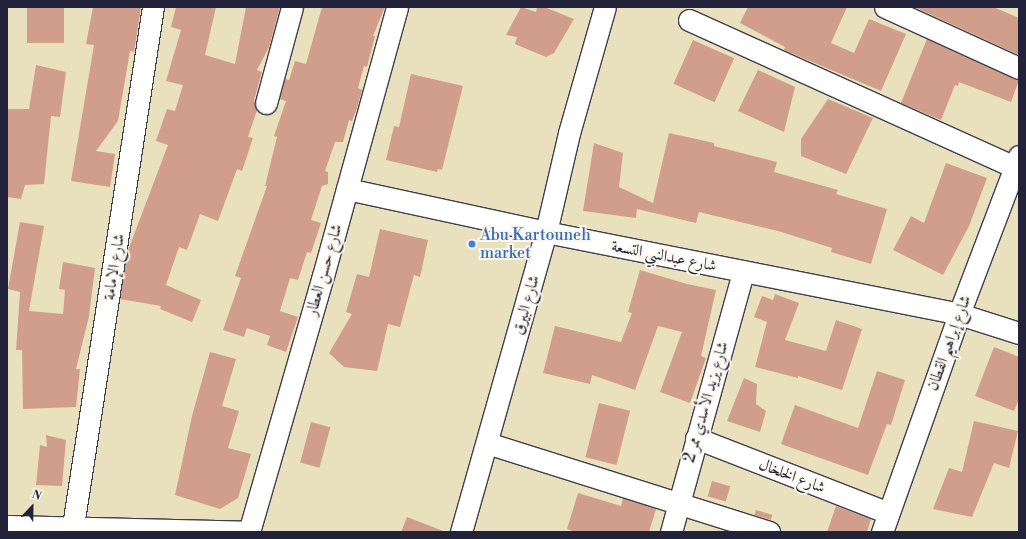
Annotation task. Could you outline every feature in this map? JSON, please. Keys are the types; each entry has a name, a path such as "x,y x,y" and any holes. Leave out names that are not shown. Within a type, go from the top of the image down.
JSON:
{"street":[{"name":"شارع الإمامة","path":"73,526 137,121 152,7"},
{"path":"266,103 292,7"},
{"name":"شارع حسن العطار","path":"248,532 347,189 396,7"},
{"name":"شارع البيرق","path":"461,532 546,232 569,133 605,7"},
{"path":"885,7 1019,68"},
{"path":"689,20 1017,162"},
{"name":"شارع إبراهيم القطان","path":"885,523 959,314 1017,162"},
{"name":"شارع عبدالنبي التسعة","path":"347,189 546,232 959,314 1019,333"},
{"name":"شارع يزيد الأسدي ممر 2","path":"670,532 743,272"},
{"name":"شارع الخلخال","path":"696,438 885,523"},
{"path":"487,443 769,532"},
{"path":"7,526 73,526 248,532"}],"building":[{"path":"27,7 64,7 64,43 27,43"},
{"path":"93,7 141,7 134,52 130,51 118,121 96,151 115,154 110,187 71,181 94,45 86,44"},
{"path":"176,7 216,7 205,55 235,64 246,7 280,7 269,47 257,70 262,72 254,100 257,110 248,137 253,138 242,171 237,169 218,221 200,214 187,250 179,247 166,285 201,300 192,322 160,309 161,306 120,299 127,253 168,145 156,141 167,109 175,111 183,85 166,81 181,30 171,27"},
{"path":"322,7 385,7 373,36 375,36 367,67 364,66 358,88 362,90 357,108 352,121 349,120 343,142 335,142 325,171 328,172 328,184 322,186 311,220 321,223 311,253 307,252 298,280 290,278 280,311 298,317 286,352 267,345 270,336 247,328 244,337 223,330 241,278 235,276 267,186 265,186 277,137 274,136 286,101 280,99 285,79 289,80 295,61 306,64"},
{"path":"521,7 536,12 537,7 544,7 574,19 554,53 546,57 515,44 517,37 506,35"},
{"path":"748,7 847,7 831,43 854,53 869,19 906,34 881,91 784,50 785,47 740,23"},
{"path":"914,7 993,7 1019,18 1019,55"},
{"path":"927,39 1019,80 1011,102 959,82 958,86 955,85 941,120 901,103"},
{"path":"693,40 734,58 715,102 673,84"},
{"path":"36,65 66,72 60,117 51,116 44,184 25,185 21,199 7,197 7,109 29,109"},
{"path":"758,70 795,87 784,132 738,111"},
{"path":"411,74 463,86 442,170 438,169 437,172 386,160 394,126 399,127"},
{"path":"828,99 873,118 846,174 801,156 801,139"},
{"path":"669,133 714,143 714,146 777,162 774,172 838,190 836,194 887,209 871,264 831,252 832,248 778,231 699,212 696,223 637,209 636,218 583,211 594,143 623,153 619,187 653,203"},
{"path":"946,163 987,178 969,226 943,275 893,250 911,216 924,223"},
{"path":"20,222 44,226 29,311 63,314 65,290 59,289 63,262 95,268 89,316 76,369 80,369 76,407 23,409 22,350 16,350 20,292 8,289"},
{"path":"380,229 428,240 420,277 414,275 400,327 388,324 377,371 344,367 329,353 352,314 346,312 357,274 369,277"},
{"path":"640,270 687,284 716,290 701,356 706,358 690,403 660,392 682,332 658,326 635,390 592,375 590,384 543,373 555,326 621,342 632,313 628,312"},
{"path":"775,294 799,303 785,340 826,351 836,320 862,329 842,390 798,376 798,378 755,367 767,322 754,317 762,296 773,300"},
{"path":"994,347 1019,357 1019,399 1014,411 975,396"},
{"path":"210,352 236,359 222,406 239,411 228,448 251,454 238,498 220,509 175,495 192,416"},
{"path":"877,371 905,380 891,425 887,424 868,475 781,444 795,405 858,428"},
{"path":"744,378 757,384 756,404 766,411 760,432 727,421"},
{"path":"599,403 630,411 617,465 585,457"},
{"path":"974,421 1018,431 1009,468 994,463 972,517 933,509 949,468 962,472"},
{"path":"311,422 330,427 319,468 300,463"},
{"path":"46,435 66,440 62,486 36,485 40,445 47,447"},
{"path":"712,481 730,486 726,502 708,496"},
{"path":"578,493 621,506 623,498 656,509 649,532 576,532 567,529"},
{"path":"836,506 871,519 867,532 827,532"},
{"path":"756,510 772,515 771,520 755,515"},
{"path":"407,517 443,531 443,532 401,532"}],"place":[{"name":"Abu Kartouneh market","path":"472,244"}]}
